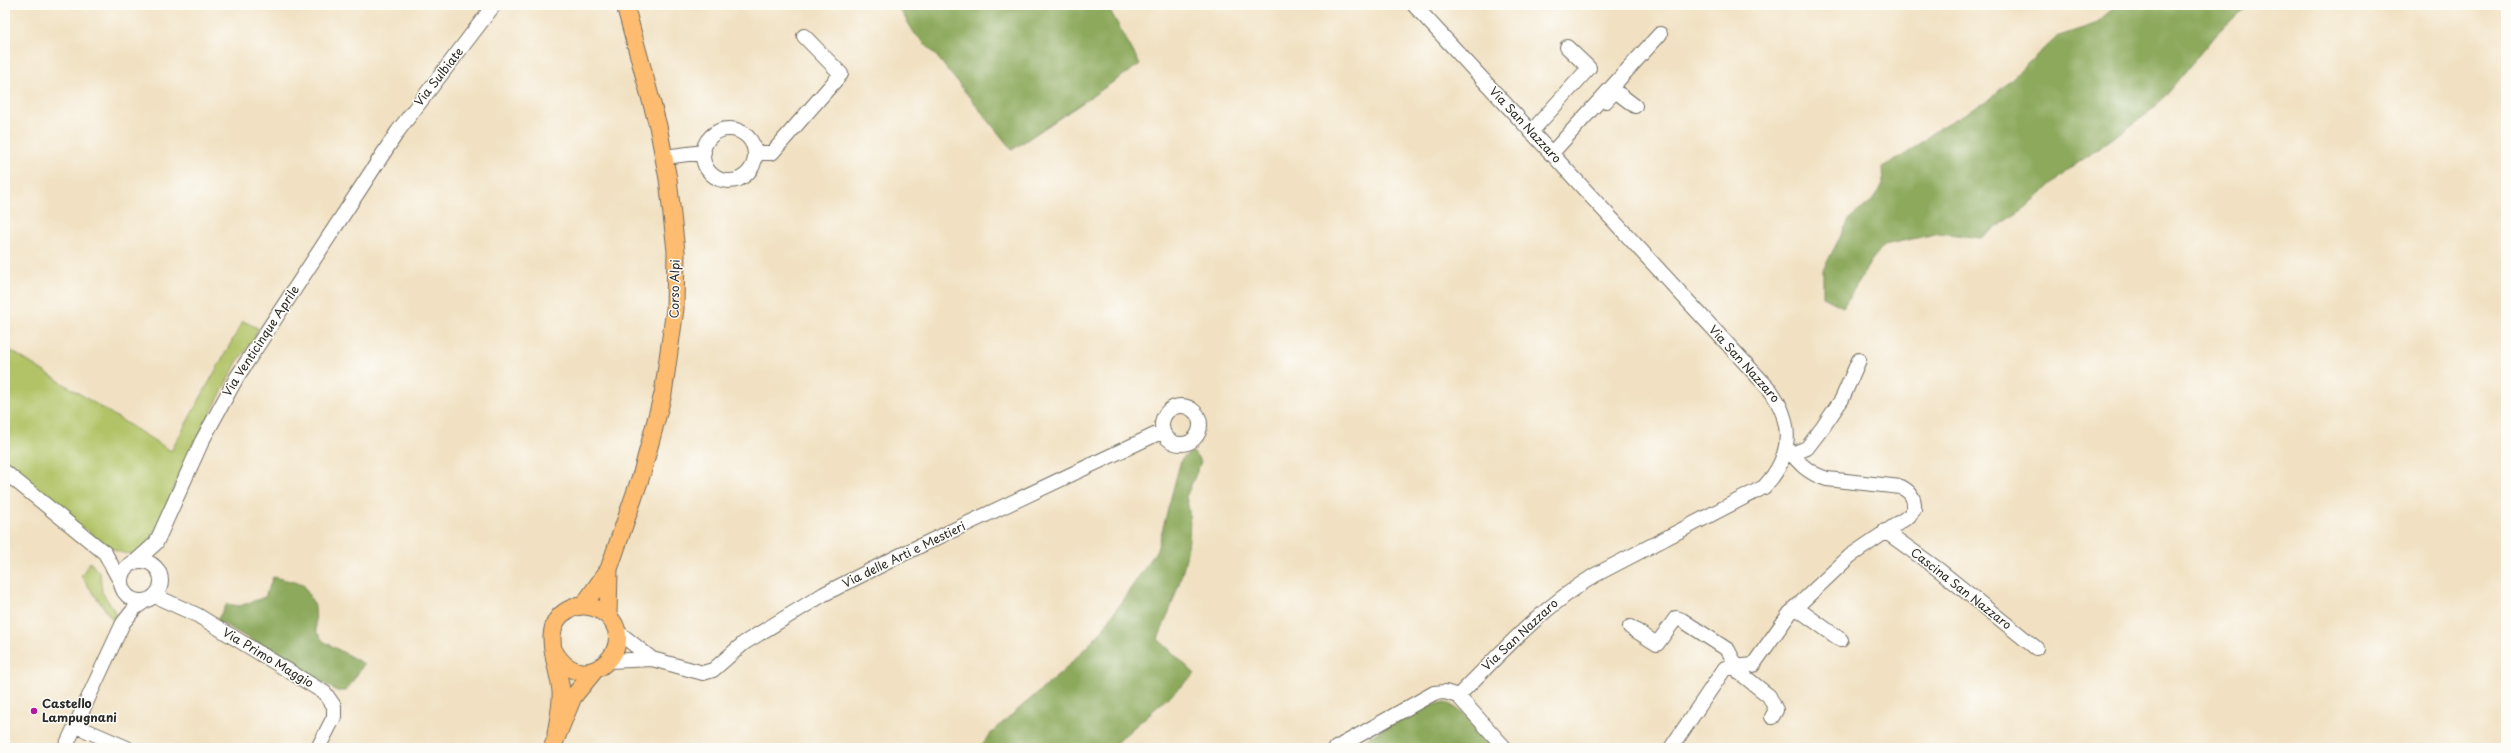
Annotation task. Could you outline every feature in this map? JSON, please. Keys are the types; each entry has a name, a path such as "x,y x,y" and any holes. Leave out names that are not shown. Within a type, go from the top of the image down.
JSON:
{"main road":[{"name":"Corso Alpi","path":"608,615 609,569 652,437 663,394 673,333 676,251 674,218 658,126 626,5"},
{"name":"Corso Alpi","path":"583,606 609,569"},
{"path":"583,606 595,608 608,615 617,632 616,649 573,697 554,741 561,692 553,649 552,633 557,620 568,610 583,606"},
{"path":"553,649 561,662 574,670 585,672 602,666"}],"street":[{"name":"Via Sulbiate","path":"385,151 494,5"},
{"name":"Via San Nazzaro","path":"1414,5 1771,391 1786,417 1789,450 1764,487 1595,576 1568,592 1538,615 1458,696"},
{"path":"1553,156 1660,34"},
{"path":"755,153 772,153 841,74 804,36"},
{"path":"1531,132 1589,68 1567,47"},
{"path":"1553,156 1615,91 1635,106"},
{"path":"730,129 739,131 747,136 753,144 755,153 754,162 750,171 743,177 734,180 715,177 708,170 704,162 704,152 706,143 712,135 730,129"},
{"name":"Via Venticinque Aprile","path":"134,562 156,543 223,400 385,151"},
{"path":"664,157 704,152"},
{"path":"1789,450 1807,448 1842,399 1859,360"},
{"name":"Via delle Arti e Mestieri","path":"617,632 652,659 703,673 713,670 744,643 824,594 903,554 1163,431"},
{"path":"1671,748 1720,673 1725,668 1752,665 1792,610 1850,556 1909,516 1914,509 1914,498 1909,491 1901,487 1827,479 1808,472 1789,450"},
{"path":"5,472 105,553 134,562 151,564 160,576"},
{"name":"Cascina San Nazzaro","path":"1885,531 1939,570 2036,648"},
{"path":"65,748 123,623 135,608 150,598 160,588 156,543"},
{"path":"105,553 121,586 133,600 150,598"},
{"path":"123,623 121,586 124,569 134,562"},
{"name":"Via Primo Maggio","path":"150,598 197,615 325,693 334,706 334,717 318,748"},
{"path":"1792,610 1841,640"},
{"path":"1630,627 1657,644 1676,618 1682,620 1728,650 1740,673 1769,696 1776,710 1772,717"},
{"name":"Via delle Arti e Mestieri","path":"602,666 652,659"},
{"path":"1336,748 1434,693 1445,692 1458,696 1505,748"},
{"path":"76,726 127,748"}],"green space":[{"path":"897,5 1107,5 1140,64 1012,150 934,53 915,34"},
{"path":"2117,5 2248,5 2217,33 2154,109 2068,170 2025,208 1981,238 1940,233 1884,245 1871,261 1843,307 1823,297 1823,270 1850,218 1872,201 1883,185 1882,167 1906,154 1938,129 1988,101 2056,37 2095,24"},
{"path":"243,321 258,328 254,339 237,362 184,465 151,540 141,553 122,553 105,545 5,466 5,347 171,451"},
{"path":"1192,451 1201,462 1186,497 1190,532 1187,550 1178,588 1158,639 1195,674 1110,748 979,748 994,730 1060,674 1100,633 1157,550 1181,460"},
{"path":"90,562 100,574 102,592 115,612 116,625 81,576"},
{"path":"273,577 303,584 315,606 316,631 323,641 364,664 346,691 337,691 217,620 227,604 240,606 265,597"},
{"path":"1446,702 1462,712 1500,748 1350,748 1396,721 1421,709"}],"place":[{"name":"Castello Lampugnani","path":"34,711"}]}
